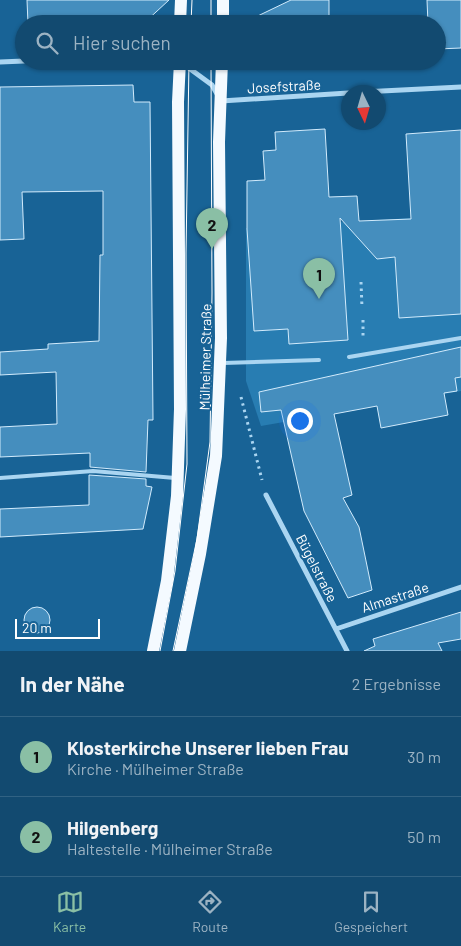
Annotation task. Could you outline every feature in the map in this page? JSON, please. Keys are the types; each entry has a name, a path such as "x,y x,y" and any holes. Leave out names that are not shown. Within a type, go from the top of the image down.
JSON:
{"main road":[{"path":"180,15 181,0"},
{"path":"222,15 223,0"},
{"name":"Mülheimer Straße","path":"152,651 168,572 177,496 180,410 179,70"},
{"name":"Mülheimer Straße","path":"180,651 209,505 216,456 220,363 219,142 222,70"}],"street":[{"path":"0,62 15,61"},
{"path":"191,70 212,85 221,101"},
{"path":"386,91 461,87"},
{"name":"Josefstraße","path":"221,101 341,93"},
{"name":"Bügelstraße","path":"266,494 347,651"},
{"name":"Almastraße","path":"336,628 461,587"}],"lane":[{"path":"349,357 461,338"},
{"path":"220,363 239,364 319,360"},
{"path":"0,478 93,471 177,478"}],"path":[{"path":"361,282 362,308"}],"shaded area":[{"path":"461,215 461,391 261,426 246,381 246,228"}],"building":[{"path":"27,0 169,0 153,15 28,15"},
{"path":"291,0 329,0 329,15 260,15"},
{"path":"427,0 461,0 461,48 446,49 446,15 428,15"},
{"path":"133,85 134,102 150,102 153,420 148,420 146,472 90,467 90,453 0,457 0,427 57,424 56,372 0,375 0,352 48,349 48,344 99,341 100,255 103,255 103,191 22,192 24,239 0,240 0,87"},
{"path":"325,129 329,197 357,196 359,221 411,219 406,134 461,130 461,314 399,318 395,257 377,259 340,218 348,340 289,344 288,329 254,331 247,229 247,181 265,180 263,151 276,150 275,132"},
{"path":"461,347 461,377 455,378 457,391 444,393 448,415 381,428 377,406 334,414 352,495 343,498 359,527 372,590 348,598 304,511 281,410 261,412 259,392"},
{"path":"89,475 146,479 146,486 152,487 143,529 0,537 0,509 89,505"},
{"path":"37,607 46,611 50,620 46,629 37,633 28,629 24,620 28,611"},
{"path":"461,612 461,639 438,643 442,651 364,651 375,646 373,639"}],"tram line":[{"path":"191,15 192,0"},
{"path":"211,0 211,15"},
{"path":"160,651 175,571 187,464 186,253 189,70"},
{"path":"173,651 197,539 210,442 212,293 211,70"}],"place":[{"name":"Hilgenberg","path":"212,249"},
{"name":"Klosterkirche Unserer lieben Frau","path":"319,299"}]}
